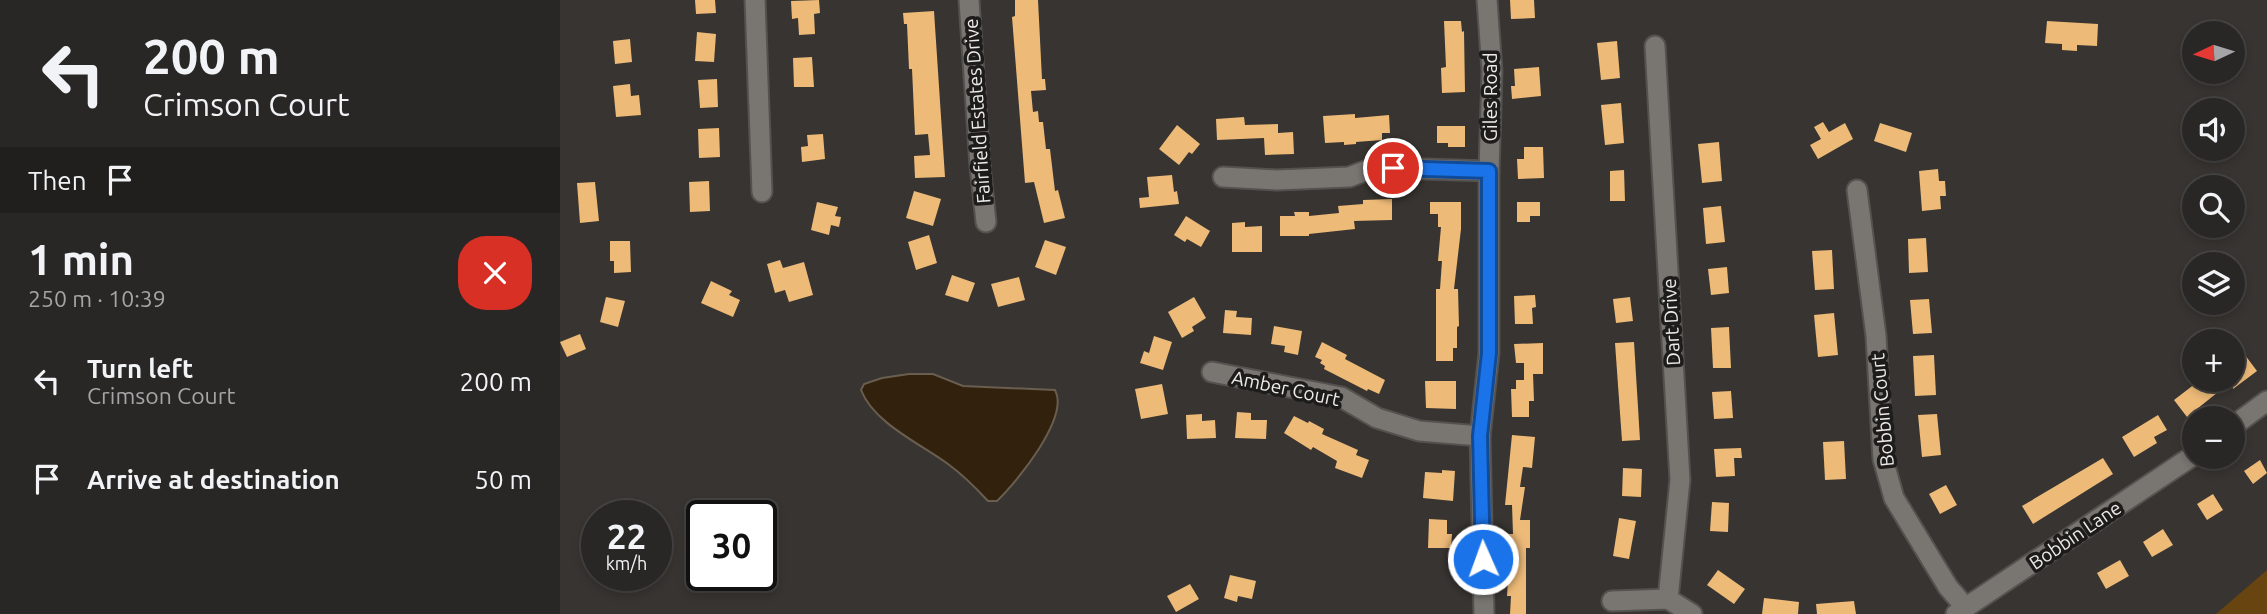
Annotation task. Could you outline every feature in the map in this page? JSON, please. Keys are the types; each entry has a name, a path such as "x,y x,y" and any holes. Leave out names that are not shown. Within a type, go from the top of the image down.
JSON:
{"street":[{"path":"754,0 762,192"},
{"name":"Fairfield Estates Drive","path":"969,0 986,222"},
{"name":"Giles Road","path":"1484,614 1480,436 1489,353 1492,71 1487,0"},
{"name":"Dart Drive","path":"1655,46 1680,480 1668,599"},
{"path":"1223,177 1277,180 1349,177 1365,171 1393,168 1489,171"},
{"name":"Bobbin Court","path":"1857,190 1876,336 1883,459 1894,498 1960,611"},
{"name":"Amber Court","path":"1212,372 1341,397 1377,418 1419,431 1480,436"},
{"path":"2245,417 2267,401"},
{"name":"Bobbin Lane","path":"1960,611 2182,462"},
{"path":"1612,601 1668,599 1692,614"}],"shaded area":[{"path":"933,374 963,386 1055,390 1058,402 1049,432 1028,465 997,501 988,501 954,468 898,432 876,413 861,390 864,384 882,378"},
{"path":"2267,570 2267,614 2216,614"}],"building":[{"path":"695,0 715,0 716,13 696,14"},
{"path":"819,0 820,13 814,14 815,34 799,35 798,18 792,19 791,1"},
{"path":"1015,0 1038,0 1042,79 1045,79 1046,90 1031,91 1033,112 1038,111 1039,122 1043,122 1046,149 1050,149 1055,191 1058,190 1065,218 1044,223 1034,182 1025,183 1012,17 1015,16"},
{"path":"1510,0 1534,0 1535,18 1511,19"},
{"path":"934,11 945,177 915,178 914,156 930,155 928,134 915,135 912,69 909,69 907,24 904,24 903,13"},
{"path":"1444,21 1461,21 1462,32 1464,31 1465,92 1442,93 1441,68 1446,67"},
{"path":"2047,21 2098,24 2097,46 2077,45 2077,51 2062,50 2062,44 2045,43"},
{"path":"697,32 716,34 714,62 695,61"},
{"path":"630,39 632,62 615,64 613,41"},
{"path":"1617,41 1620,78 1601,80 1597,43"},
{"path":"812,57 814,87 794,87 793,58"},
{"path":"1539,67 1541,96 1512,99 1511,86 1515,86 1514,69"},
{"path":"717,79 718,107 700,108 698,80"},
{"path":"630,84 631,96 639,95 641,115 616,117 613,86"},
{"path":"1621,103 1624,143 1605,145 1601,105"},
{"path":"1355,114 1355,118 1389,115 1390,133 1382,133 1382,140 1356,144 1325,143 1323,116"},
{"path":"1244,117 1245,125 1278,124 1278,133 1293,132 1294,154 1265,155 1264,138 1217,140 1216,119"},
{"path":"1823,122 1829,132 1845,123 1853,139 1818,159 1810,145 1821,139 1814,127"},
{"path":"1880,123 1912,133 1906,152 1874,141"},
{"path":"1177,125 1200,144 1192,154 1189,152 1179,165 1159,149"},
{"path":"1437,126 1465,126 1465,147 1448,147 1448,143 1437,143"},
{"path":"719,128 720,157 699,158 698,129"},
{"path":"823,134 825,159 802,162 801,147 808,146 807,135"},
{"path":"1719,142 1722,181 1702,183 1698,144"},
{"path":"1524,147 1543,147 1544,178 1518,179 1517,159 1524,159"},
{"path":"1938,169 1939,181 1945,181 1946,196 1940,196 1941,209 1922,211 1919,171"},
{"path":"1624,170 1625,201 1610,201 1610,171"},
{"path":"1172,175 1179,204 1140,208 1139,198 1149,197 1147,177"},
{"path":"709,181 710,211 690,212 689,182"},
{"path":"595,182 599,221 580,223 577,183"},
{"path":"914,191 941,199 933,226 906,218"},
{"path":"1392,199 1392,220 1354,221 1355,229 1309,236 1280,236 1280,216 1295,216 1294,212 1309,212 1309,216 1339,213 1338,206 1363,204 1363,200"},
{"path":"817,202 838,207 835,216 841,217 839,227 831,225 829,235 811,230"},
{"path":"1430,202 1461,202 1461,229 1454,289 1458,289 1459,326 1457,348 1453,348 1453,361 1436,361 1436,289 1440,289 1442,261 1438,261 1441,227 1438,227 1438,214 1430,214"},
{"path":"1517,202 1540,202 1540,216 1530,216 1530,222 1517,222"},
{"path":"1721,206 1725,242 1706,244 1703,208"},
{"path":"1186,216 1210,231 1201,247 1174,235"},
{"path":"1245,222 1245,227 1262,226 1262,252 1232,252 1232,223"},
{"path":"929,235 937,263 916,270 908,242"},
{"path":"1926,238 1928,272 1909,273 1908,239"},
{"path":"1045,240 1066,247 1056,275 1035,267"},
{"path":"610,241 630,241 631,272 614,273 614,261 610,261"},
{"path":"1832,250 1834,289 1815,290 1812,251"},
{"path":"780,260 783,268 804,262 813,295 789,302 785,290 775,293 767,264"},
{"path":"1727,267 1729,293 1711,295 1708,269"},
{"path":"952,275 975,283 968,302 945,295"},
{"path":"1019,277 1025,300 998,307 991,284"},
{"path":"711,281 732,291 729,295 740,300 733,317 701,303"},
{"path":"1535,295 1533,324 1515,324 1514,296"},
{"path":"606,297 625,301 618,327 600,322"},
{"path":"1194,297 1206,318 1192,327 1194,331 1182,338 1168,312"},
{"path":"1630,297 1633,321 1616,323 1613,299"},
{"path":"1929,299 1932,333 1913,334 1910,300"},
{"path":"1225,310 1237,311 1236,317 1252,318 1251,335 1223,333"},
{"path":"1834,313 1838,355 1818,357 1814,315"},
{"path":"1274,326 1302,331 1298,355 1284,352 1285,346 1271,344"},
{"path":"1729,327 1731,368 1713,368 1711,328"},
{"path":"580,334 586,349 567,357 560,342"},
{"path":"1154,336 1172,342 1163,370 1140,363 1144,351 1149,353"},
{"path":"1322,342 1347,355 1345,359 1385,380 1379,394 1368,389 1367,391 1324,369 1325,366 1320,363 1322,360 1315,357"},
{"path":"1634,342 1640,440 1622,441 1615,343"},
{"path":"1543,343 1543,374 1533,374 1534,401 1529,401 1529,417 1512,417 1511,389 1516,389 1516,380 1524,380 1524,363 1516,363 1514,344"},
{"path":"1934,355 1936,395 1915,396 1913,356"},
{"path":"2245,355 2257,371 2245,380"},
{"path":"1425,381 1456,381 1456,409 1426,408"},
{"path":"1162,384 1168,414 1141,419 1135,389"},
{"path":"1731,391 1733,418 1714,419 1712,392"},
{"path":"2184,392 2218,392 2201,406 2182,406 2182,410 2174,400"},
{"path":"1237,412 1251,413 1251,420 1267,420 1266,439 1235,438"},
{"path":"1202,414 1202,421 1215,420 1216,438 1187,439 1186,415"},
{"path":"1937,414 1941,455 1922,457 1918,415"},
{"path":"2158,415 2167,430 2154,437 2157,443 2134,457 2122,437"},
{"path":"1294,416 1324,429 1322,434 1358,450 1356,455 1369,460 1362,478 1335,468 1337,461 1313,447 1311,450 1284,433"},
{"path":"1512,435 1535,437 1532,468 1523,467 1520,487 1525,487 1520,520 1530,520 1530,548 1526,548 1526,614 1510,614 1511,596 1507,596 1510,549 1506,549 1506,534 1513,534 1512,505 1505,505"},
{"path":"1844,441 1846,479 1825,480 1823,442"},
{"path":"1741,448 1742,458 1734,458 1735,476 1716,477 1714,449"},
{"path":"2103,458 2113,474 2033,524 2022,506"},
{"path":"2260,460 2267,473 2253,484 2244,471"},
{"path":"1623,468 1642,469 1641,497 1622,496"},
{"path":"1442,470 1455,471 1453,501 1423,498 1425,472 1442,473"},
{"path":"1946,485 1957,505 1940,514 1929,494"},
{"path":"2213,494 2223,510 2207,520 2197,504"},
{"path":"1712,502 1729,503 1728,532 1710,531"},
{"path":"1619,518 1636,521 1629,559 1613,556"},
{"path":"1429,519 1447,520 1447,534 1452,534 1451,548 1428,548"},
{"path":"2163,529 2173,545 2152,557 2143,542"},
{"path":"2120,560 2129,576 2106,589 2097,573"},
{"path":"1718,570 1745,589 1734,604 1707,585"},
{"path":"1230,575 1256,581 1252,599 1238,596 1237,602 1224,598"},
{"path":"1190,584 1199,599 1176,612 1167,596"},
{"path":"1764,598 1799,602 1798,614 1762,614"},
{"path":"1854,601 1856,614 1817,614 1816,604"}],"route":[{"path":"1393,168 1489,171 1489,353 1480,436 1483,559"}]}
